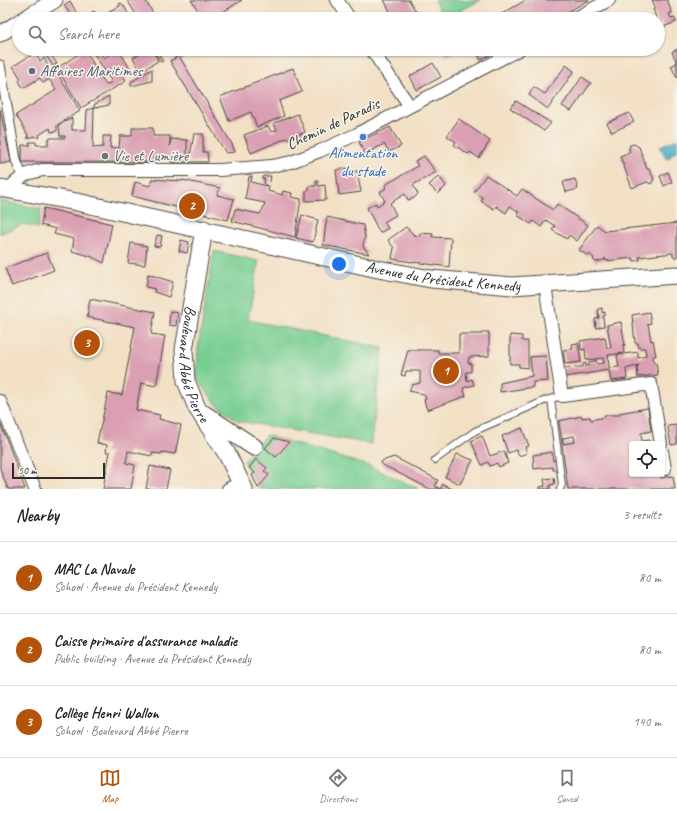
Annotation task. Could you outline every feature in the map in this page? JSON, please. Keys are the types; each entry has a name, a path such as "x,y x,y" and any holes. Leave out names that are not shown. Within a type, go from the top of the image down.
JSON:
{"main road":[{"name":"Avenue du Président Kennedy","path":"4,189 77,202 204,228 378,269 431,279 490,285 545,285 677,275"},
{"name":"Boulevard Abbé Pierre","path":"204,228 184,350 186,381 199,411 227,454 237,483"},
{"path":"199,411 254,447 246,447 236,451 237,483"}],"street":[{"path":"35,12 55,0"},
{"path":"337,0 345,12"},
{"path":"587,12 609,0"},
{"path":"0,34 12,26"},
{"path":"376,56 409,105"},
{"name":"Chemin de Paradis","path":"4,189 30,172 43,170 212,170 272,166 291,162 320,151 506,56"},
{"path":"0,65 16,160 22,176"},
{"path":"545,285 556,397 651,384 660,441"},
{"path":"0,401 34,489"}],"lane":[{"path":"435,460 475,431 556,397 562,485 560,489"}],"green space":[{"path":"434,0 481,0 458,12 440,12"},
{"path":"0,201 41,209 38,228 23,224 0,234"},
{"path":"214,251 259,261 248,320 383,348 371,444 238,421 217,405 197,379 198,348"},
{"path":"266,435 369,466 419,489 259,489 244,461"}],"water":[{"path":"677,139 677,152 670,154 671,157 666,159 660,146"}],"building":[{"path":"127,0 145,0 152,12 135,12"},
{"path":"191,0 242,0 223,12 199,12"},
{"path":"384,0 409,0 416,12 390,12"},
{"path":"526,0 589,0 568,12 505,12"},
{"path":"652,0 667,0 672,13 669,14 671,18 674,17 676,22 665,26 665,12 654,12 653,9 656,8"},
{"path":"70,1 76,12 68,12 64,5"},
{"path":"121,3 127,12 110,12 120,6 119,4"},
{"path":"677,49 677,63 672,52"},
{"path":"30,56 37,56 40,61 44,58 48,66 46,67 52,77 57,73 80,111 57,125 57,131 51,132 50,128 39,135 40,137 38,138 36,136 27,138 28,135 16,115 56,90 49,79 43,83 40,78 23,88 19,81 21,79 13,66"},
{"path":"47,56 52,56 57,64 53,66"},
{"path":"76,56 89,56 106,85 112,82 95,56 103,56 104,58 107,56 122,56 131,70 123,75 126,81 81,108 57,68"},
{"path":"136,56 155,56 158,61 141,71 133,58"},
{"path":"157,56 160,56 163,61 161,62"},
{"path":"179,56 232,144 235,152 226,153 170,61"},
{"path":"479,56 488,56 481,60"},
{"path":"433,63 441,77 417,90 410,76"},
{"path":"677,63 677,78 671,66"},
{"path":"566,65 574,71 548,109 529,95 534,87 545,94"},
{"path":"293,68 302,92 279,101 284,116 257,127 251,112 229,121 220,97"},
{"path":"152,69 152,81 131,86 131,82"},
{"path":"582,77 591,83 571,111 562,106"},
{"path":"109,96 109,105 94,108 94,105"},
{"path":"516,101 551,123 544,131 510,108"},
{"path":"94,108 93,148 103,147 103,136 111,136 110,148 119,148 120,136 132,136 132,128 153,128 153,136 170,136 170,146 171,139 187,140 187,162 171,162 170,158 154,158 154,162 22,162 22,145 30,145 29,142 36,142 36,145 48,145 48,139 50,138 65,138 65,136 60,136 59,125 72,118 72,130 86,130 87,110"},
{"path":"0,109 11,162 0,164"},
{"path":"629,113 634,122 612,132 607,123"},
{"path":"298,114 305,132 251,153 244,135 268,126 271,132 277,130 274,123"},
{"path":"459,119 490,141 479,158 470,152 468,154 454,145 456,142 447,136"},
{"path":"390,127 401,146 389,152 384,144 365,154 359,142"},
{"path":"194,134 203,134 203,152 207,152 208,162 189,162"},
{"path":"634,144 639,147 647,169 649,169 654,179 651,184 647,182 632,188 620,156 630,152 630,145"},
{"path":"424,156 436,172 413,185 418,194 414,198 408,200 405,194 390,203 396,215 384,222 388,228 380,233 367,208 376,203 377,206 385,201 380,192 386,188 385,185 418,166 415,161"},
{"path":"347,168 348,172 357,171 361,192 339,195 336,170"},
{"path":"668,172 672,182 664,186 660,176"},
{"path":"486,175 517,196 522,189 553,210 557,204 588,225 577,241 569,235 567,239 552,230 555,226 546,220 541,227 533,221 531,224 517,215 519,212 510,206 506,213 496,206 494,209 481,201 483,198 474,192"},
{"path":"252,176 251,182 267,186 264,183 265,179 262,179 263,176 271,176 268,191 282,195 283,191 292,193 291,197 301,199 295,237 232,221 235,209 260,214 263,209 265,203 245,199 249,177"},
{"path":"439,176 446,186 438,194 429,185"},
{"path":"152,179 182,180 220,188 217,195 234,199 228,220 132,196 135,182 150,186"},
{"path":"575,179 578,189 566,192 563,182"},
{"path":"316,180 318,180 318,186 325,185 326,200 306,201 306,191 309,190 309,186 316,186"},
{"path":"44,208 112,224 104,263 90,256 72,251 74,239 54,234 56,229 41,225"},
{"path":"302,215 318,220 313,242 296,238"},
{"path":"327,217 363,225 365,237 363,246 369,254 323,245"},
{"path":"677,223 677,257 673,257 673,253 639,257 640,260 634,261 633,258 606,261 605,258 604,260 596,262 589,254 588,256 579,250 597,225 605,231"},
{"path":"406,227 414,235 420,236 420,233 433,234 432,237 451,238 449,267 392,259 394,248 388,240"},
{"path":"157,235 162,236 160,247 154,246"},
{"path":"181,240 189,242 187,253 179,251"},
{"path":"131,243 147,246 145,265 128,263"},
{"path":"47,253 54,270 12,286 5,268"},
{"path":"148,274 173,282 169,297 154,292 155,289 146,287"},
{"path":"90,299 155,312 151,334 165,336 156,386 141,383 136,410 160,415 159,419 181,425 175,454 162,452 161,454 152,453 152,456 128,451 126,463 135,465 131,489 103,489 110,452 106,452 107,445 97,443 108,393 122,395 135,327 87,317"},
{"path":"602,308 602,313 605,312 605,316 603,316 604,326 596,328 595,319 599,318 598,309"},
{"path":"170,311 178,313 176,326 169,325"},
{"path":"649,312 651,323 648,324 651,341 653,340 656,356 653,356 654,363 656,363 658,375 638,377 637,367 639,365 626,369 627,379 611,381 609,370 565,377 564,368 583,367 583,364 586,363 586,366 589,366 589,363 596,360 597,364 604,363 603,358 586,360 585,349 581,350 580,341 605,337 607,348 611,348 607,325 621,322 625,345 623,345 624,353 608,355 609,368 619,367 617,355 638,352 638,358 646,356 645,348 639,348 638,343 635,343 632,315"},
{"path":"482,332 489,332 489,356 469,357 468,363 471,363 471,372 466,372 467,381 472,379 474,385 463,388 466,396 427,410 424,394 409,391 412,385 420,383 420,371 406,371 405,376 401,375 408,350 438,350 438,353 459,353 459,334 482,334"},
{"path":"510,335 522,336 522,341 528,341 528,368 519,367 519,364 510,364"},
{"path":"578,343 581,362 565,364 563,350 573,349 572,344"},
{"path":"546,356 548,381 533,382 533,387 500,392 500,383 532,376 530,357"},
{"path":"648,408 651,431 641,433 642,441 629,441 629,477 661,478 673,476 675,489 568,489 559,421 582,416 582,418 590,417 591,420 605,417 605,415 620,415 619,413","holes":["574,436 575,442 563,444 563,438"]},
{"path":"0,423 25,489 8,489 0,469"},
{"path":"677,425 677,444 671,445 668,426"},
{"path":"522,428 529,446 525,447 527,453 519,456 516,450 508,453 502,436"},
{"path":"482,436 490,456 504,451 508,463 499,467 497,463 490,466 488,462 482,465 471,441"},
{"path":"274,438 289,442 276,457 265,448"},
{"path":"552,452 553,461 556,460 558,470 553,470 552,467 534,469 533,455"},
{"path":"457,454 473,460 460,484 445,477"},
{"path":"394,457 438,480 435,486 440,489 430,489 381,464 382,461"},
{"path":"256,459 267,468 264,471 269,475 258,488 252,475 255,473 249,468"},
{"path":"150,466 170,470 166,489 146,489"},
{"path":"554,478 555,484 550,485 550,489 540,489 540,487 545,486 544,479"},
{"path":"443,484 452,489 440,489"}],"place":[{"name":"Affaires Maritimes","path":"32,71"},
{"name":"Alimentation du stade","path":"363,137"},
{"name":"Vie et Lumière","path":"105,156"},
{"name":"Caisse primaire d'assurance maladie","path":"192,206"},
{"name":"Collège Henri Wallon","path":"87,343"},
{"name":"MAC La Navale","path":"446,371"}]}
